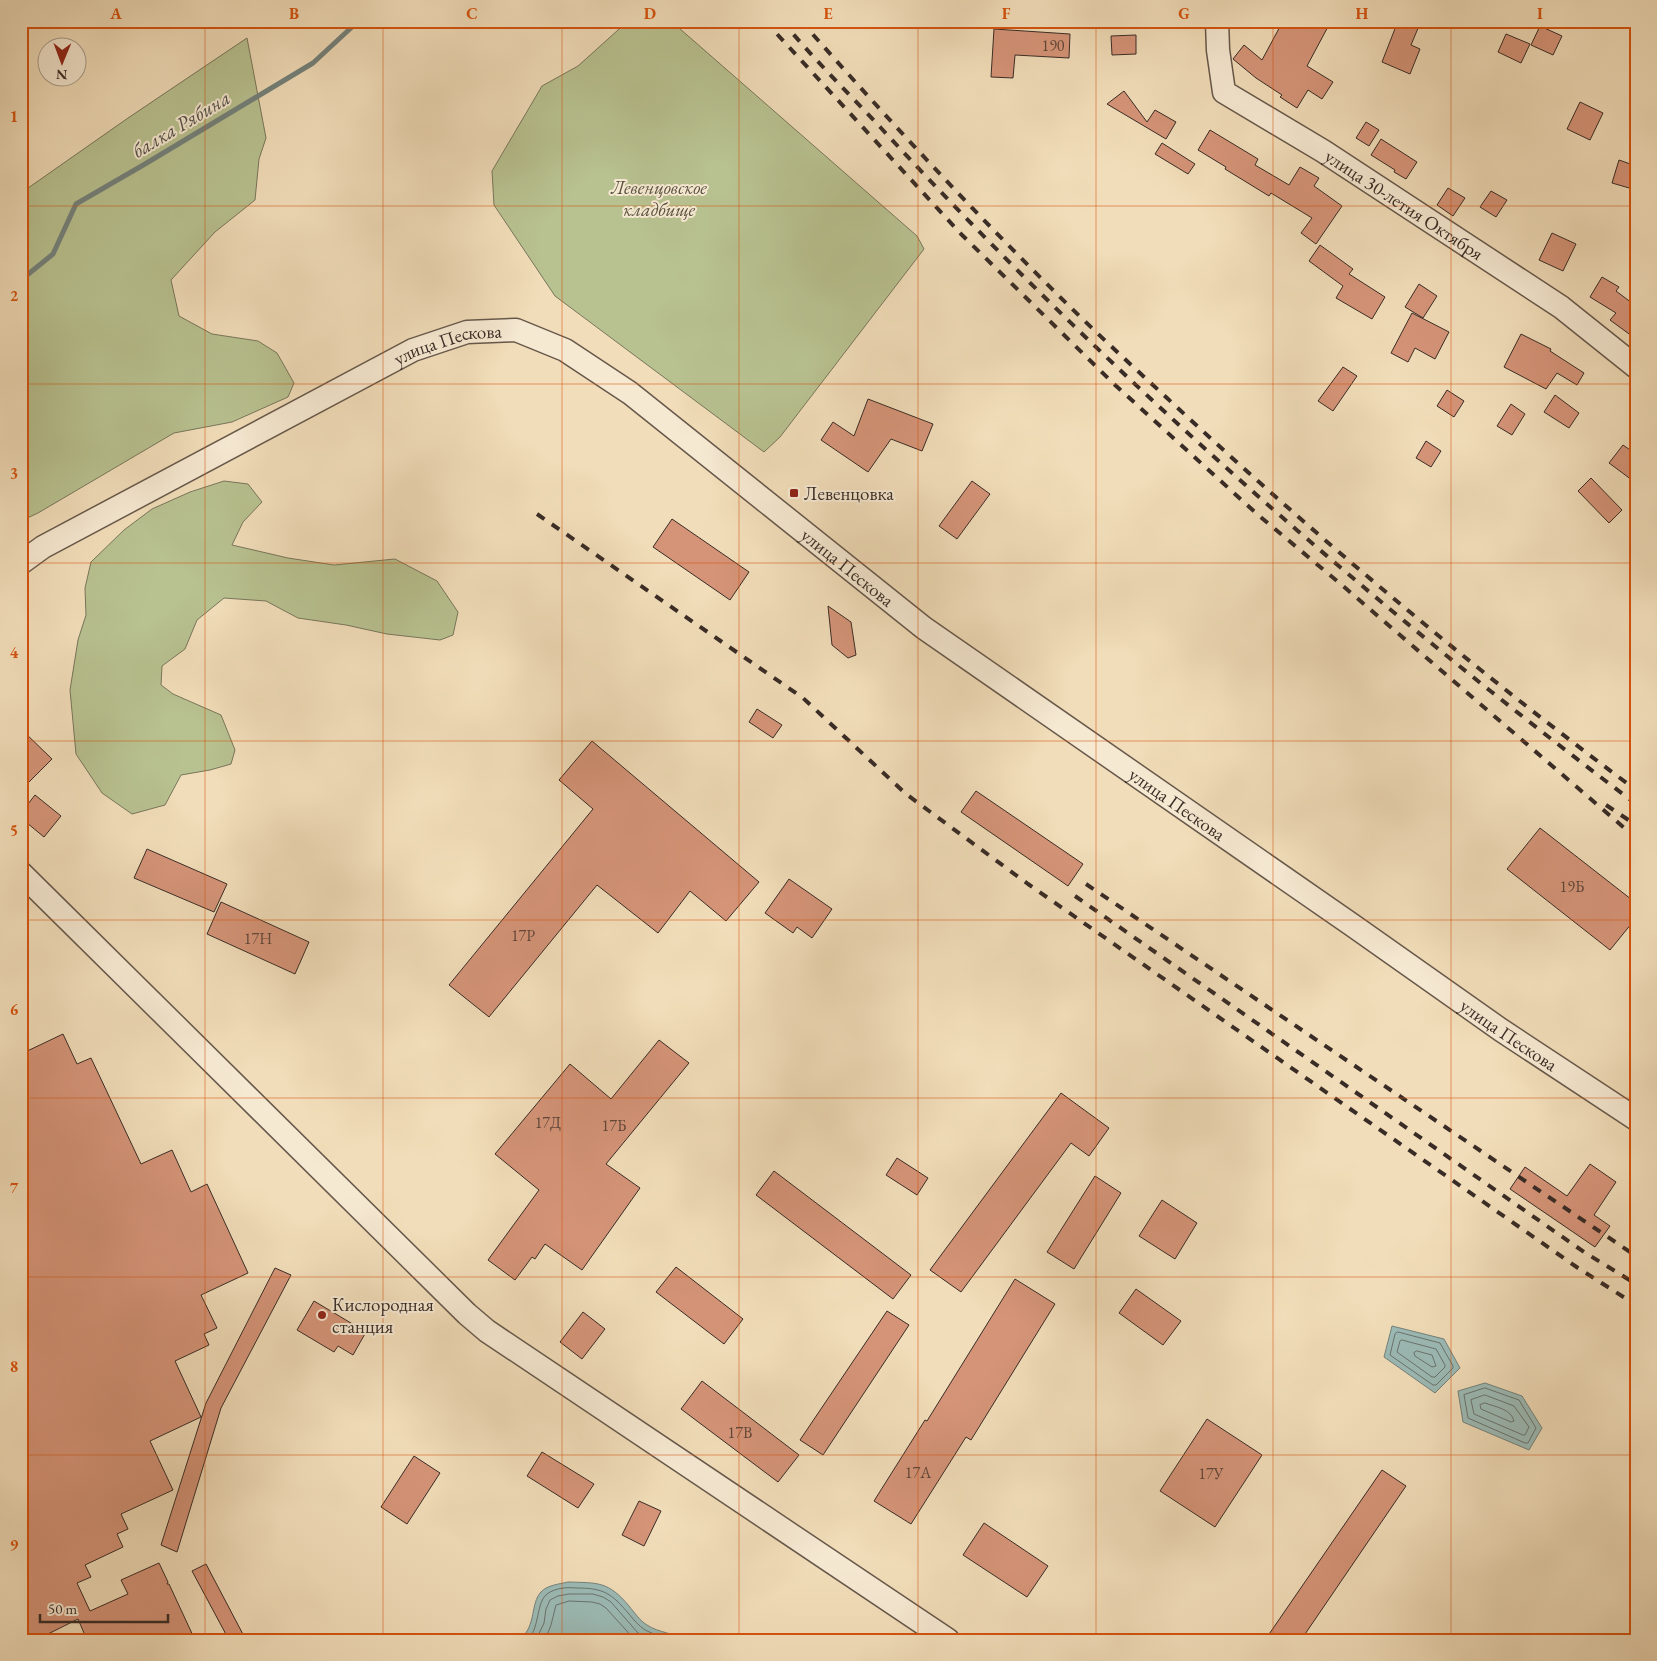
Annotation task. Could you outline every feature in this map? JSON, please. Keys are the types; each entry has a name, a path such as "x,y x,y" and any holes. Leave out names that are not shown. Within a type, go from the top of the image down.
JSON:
{"street":[{"name":"улица 30-летия Октября","path":"1217,21 1218,50 1224,92 1323,152 1561,307 1636,367"},
{"name":"улица Пескова","path":"21,563 42,547 413,350 467,332 516,330 565,350 630,392 924,628 1502,1030 1636,1119"},
{"path":"21,873 461,1308 487,1331 948,1640"}],"green space":[{"name":"Левенцовское кладбище","path":"628,21 671,21 917,236 924,249 780,437 764,452 555,296 494,205 492,171 542,86 578,66"},
{"path":"247,38 266,138 259,159 255,200 215,232 171,280 179,316 212,334 258,341 277,353 294,383 288,397 232,422 174,433 38,513 21,521 21,193"},
{"path":"224,481 248,484 262,502 243,522 232,545 288,558 334,565 395,559 437,581 458,612 453,635 440,640 387,634 346,625 298,618 266,601 224,598 197,620 185,649 162,666 161,685 173,694 221,715 235,750 231,764 181,775 165,805 132,814 102,793 76,754 70,690 78,640 86,615 85,588 91,562 124,530 152,509 190,492"}],"water":[{"path":"1392,1326 1444,1339 1460,1368 1435,1393 1384,1357"},
{"path":"1485,1383 1522,1396 1542,1428 1529,1450 1463,1422 1458,1391"},
{"path":"568,1582 602,1585 622,1598 647,1625 656,1630 687,1640 520,1640 529,1627 535,1602 541,1592 550,1586"}],"building":[{"path":"1283,21 1331,21 1307,66 1333,82 1322,99 1308,90 1297,108 1280,97 1282,95 1256,78 1233,59 1244,45 1262,60"},
{"path":"1398,21 1421,21 1411,45 1420,49 1410,74 1382,62"},
{"path":"1540,26 1562,36 1553,55 1531,45"},
{"path":"994,29 1070,34 1069,58 1015,55 1013,78 991,77"},
{"path":"1506,34 1530,44 1521,63 1498,52"},
{"path":"1136,35 1136,54 1112,55 1111,36"},
{"path":"1124,91 1147,122 1155,110 1176,122 1166,139 1107,104"},
{"path":"1580,102 1603,113 1590,140 1567,129"},
{"path":"1366,122 1379,130 1369,146 1356,138"},
{"path":"1210,130 1258,159 1255,165 1289,185 1300,167 1319,178 1314,186 1342,206 1316,244 1301,233 1312,218 1271,193 1269,196 1198,150"},
{"path":"1381,139 1417,162 1406,179 1371,155"},
{"path":"1162,143 1195,164 1188,174 1155,154"},
{"path":"1619,160 1636,166 1636,190 1612,183"},
{"path":"1448,188 1465,198 1453,216 1437,205"},
{"path":"1491,191 1507,200 1496,217 1480,207"},
{"path":"1552,233 1576,244 1563,271 1539,260"},
{"path":"1320,245 1353,269 1349,274 1385,297 1372,319 1336,298 1343,286 1309,261"},
{"path":"1602,277 1619,287 1616,291 1636,306 1636,339 1610,320 1616,313 1590,297"},
{"path":"1419,284 1437,296 1423,318 1405,307"},
{"path":"1412,313 1449,332 1435,359 1415,348 1408,362 1391,353"},
{"path":"1521,334 1551,349 1550,351 1584,373 1577,385 1557,373 1546,389 1504,367"},
{"path":"1343,367 1357,376 1333,411 1318,401"},
{"path":"1447,390 1464,401 1454,417 1437,406"},
{"path":"1555,395 1579,413 1569,428 1544,412"},
{"path":"868,399 933,424 922,451 891,439 868,472 821,440 833,422 854,436"},
{"path":"1511,404 1525,414 1512,435 1497,426"},
{"path":"1426,441 1441,451 1431,467 1416,458"},
{"path":"1623,445 1636,454 1636,483 1609,463"},
{"path":"1591,478 1622,510 1609,523 1578,491"},
{"path":"972,481 990,494 957,539 939,526"},
{"path":"672,519 749,572 730,600 653,547"},
{"path":"828,606 851,622 856,655 848,658 832,645"},
{"path":"757,709 782,725 773,738 749,722"},
{"path":"21,729 52,759 21,790"},
{"path":"592,741 759,882 726,921 690,891 658,933 597,885 489,1017 449,985 593,809 559,780"},
{"path":"976,791 1083,864 1068,886 961,812"},
{"path":"35,795 61,816 44,837 21,818 21,813"},
{"path":"1540,828 1636,903 1636,918 1610,950 1507,869"},
{"path":"147,849 227,884 214,912 134,878"},
{"path":"789,879 832,909 812,938 797,927 793,933 765,913"},
{"path":"221,902 309,942 295,974 207,934"},
{"path":"63,1034 77,1064 91,1058 141,1164 172,1150 191,1192 207,1184 248,1273 201,1295 217,1328 204,1334 209,1345 175,1361 201,1417 150,1441 173,1490 121,1514 128,1529 117,1534 123,1547 85,1565 91,1577 77,1583 90,1611 128,1594 121,1580 159,1563 168,1582 167,1584 169,1584 195,1640 87,1640 78,1619 36,1640 26,1640 21,1630 21,1054"},
{"path":"659,1040 689,1063 606,1164 640,1188 582,1270 545,1244 535,1259 532,1257 515,1280 488,1260 539,1190 495,1154 570,1064 611,1099"},
{"path":"1061,1093 1109,1128 1089,1156 1071,1143 961,1292 930,1270"},
{"path":"897,1158 928,1178 917,1195 886,1175"},
{"path":"1590,1164 1616,1182 1594,1215 1610,1226 1595,1247 1510,1189 1525,1167 1567,1196"},
{"path":"774,1171 911,1275 893,1299 756,1195"},
{"path":"1095,1176 1121,1193 1074,1269 1047,1252"},
{"path":"1162,1200 1197,1223 1175,1259 1139,1236"},
{"path":"676,1267 743,1319 724,1344 656,1292"},
{"path":"275,1268 291,1275 221,1408 177,1552 161,1545 206,1403"},
{"path":"1015,1279 1055,1304 971,1440 966,1437 911,1524 874,1501 925,1420 927,1421"},
{"path":"1136,1289 1181,1321 1163,1345 1119,1313"},
{"name":"Кислородная станция","path":"314,1301 366,1332 353,1355 338,1346 334,1352 297,1330"},
{"path":"887,1311 909,1325 823,1455 800,1440"},
{"path":"583,1312 605,1329 582,1359 560,1342"},
{"path":"702,1381 799,1455 778,1482 681,1409"},
{"path":"1207,1419 1262,1455 1215,1527 1160,1491"},
{"path":"542,1452 594,1484 578,1508 527,1476"},
{"path":"414,1456 440,1473 407,1524 381,1507"},
{"path":"1382,1470 1406,1486 1301,1640 1265,1640"},
{"path":"639,1501 661,1511 644,1546 622,1535"},
{"path":"984,1523 1048,1566 1027,1597 963,1555"},
{"path":"206,1564 246,1640 229,1640 192,1571"}],"waterway":[{"name":"балка Рябина","path":"21,280 53,254 76,204 313,63 353,26 381,21"}],"railway":[{"path":"765,21 961,234 1114,384 1257,514 1636,838"},
{"path":"782,21 818,62 968,220 1149,398 1243,483 1436,647 1535,727 1636,804"},
{"path":"801,21 894,125 1022,259 1082,319 1223,450 1338,551 1455,649 1514,697 1636,790"},
{"path":"537,514 803,698 906,794 1028,884 1578,1268 1636,1305"},
{"path":"1606,805 1636,825"},
{"path":"1086,884 1636,1256"},
{"path":"1075,896 1584,1252 1636,1284"}],"place":[{"name":"Левенцовка","path":"794,493"},
{"name":"Кислородная станция","path":"322,1315"}]}
